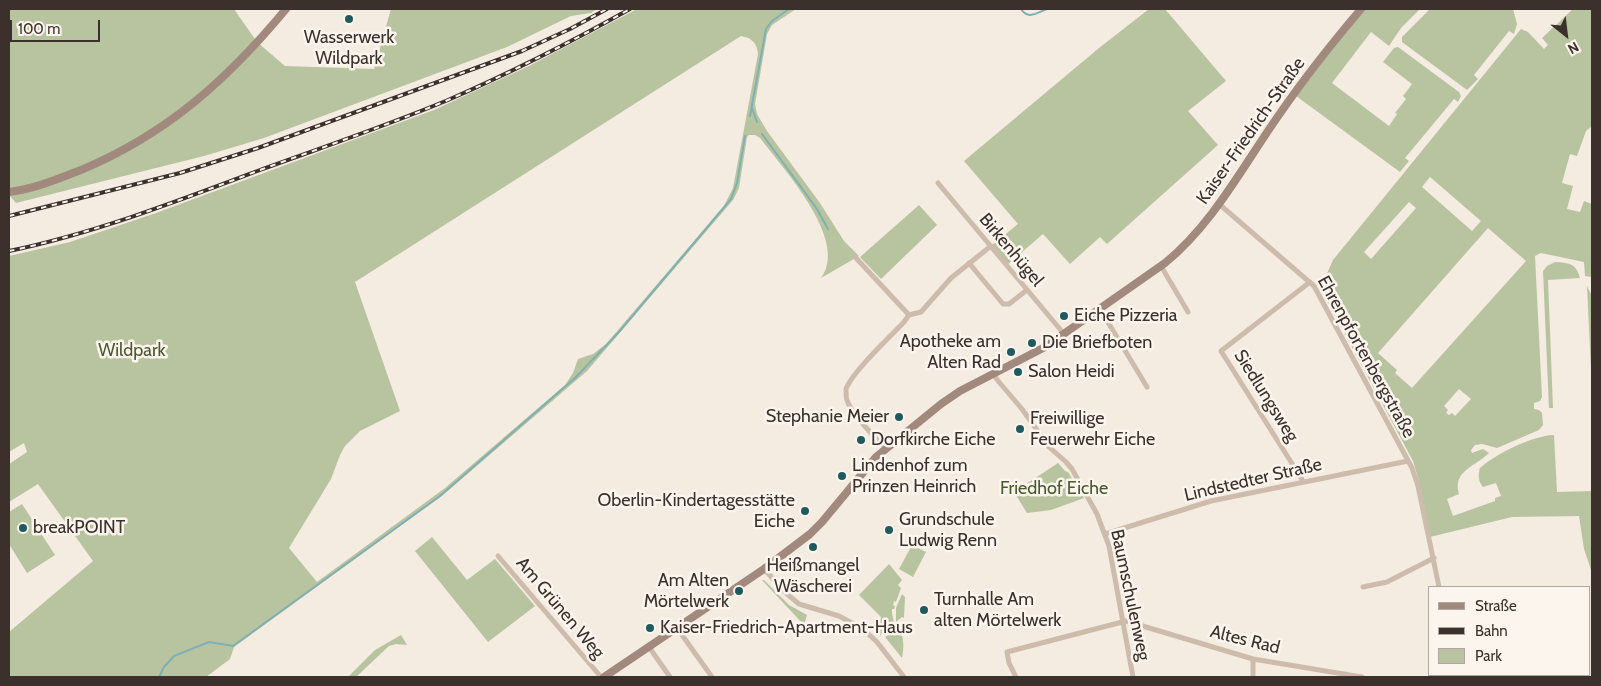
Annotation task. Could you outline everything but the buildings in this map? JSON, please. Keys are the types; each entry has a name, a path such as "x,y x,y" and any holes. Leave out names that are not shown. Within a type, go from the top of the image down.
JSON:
{"street":[{"path":"9,192 20,191 56,180 83,169 131,146 158,130 186,110 216,84 239,62 286,9"},
{"name":"Kaiser-Friedrich-Straße","path":"602,677 764,569 810,534 876,456 941,404 960,391 1045,347 1179,252 1219,204 1281,112 1324,53 1361,9"},
{"name":"Birkenhügel","path":"938,183 1064,334"},
{"name":"Ehrenpfortenbergstraße","path":"1219,204 1314,286 1408,461 1418,486 1439,586"},
{"path":"885,448 853,411 847,400 846,390 851,380 909,315 922,312 951,278 991,246"},
{"path":"856,258 909,315"},
{"path":"969,263 1003,304 1009,304 1027,290"},
{"path":"1161,266 1188,312"},
{"name":"Siedlungsweg","path":"1303,482 1221,351 1310,282"},
{"path":"1100,309 1148,387"},
{"name":"Baumschulenweg","path":"993,374 1022,408 1049,447 1072,469 1097,514 1109,546 1133,677"},
{"name":"Lindstedter Straße","path":"1105,534 1211,501 1408,461"},
{"name":"Am Grünen Weg","path":"498,556 602,677"},
{"path":"1363,587 1387,582 1434,558"},
{"path":"764,569 799,604 839,616 862,629 877,642 904,677"},
{"path":"1016,677 1006,652 1123,621"},
{"name":"Altes Rad","path":"1123,621 1253,659 1329,675 1362,677"},
{"path":"677,628 712,677"},
{"path":"649,646 670,677"},
{"path":"1253,659 1253,677"}],"green space":[{"path":"9,9 234,9 257,42 285,66 374,69 391,9 597,9 591,13 571,16 507,47 264,138 204,156 16,203 9,195"},
{"name":"Wildpark","path":"637,9 796,9 772,25 767,34 755,104 757,114 767,131 820,203 844,241 859,256 821,278 828,263 827,245 810,205 797,185 760,138 755,135 749,135 747,137 739,188 733,200 587,371 443,495 234,647 230,659 206,677 9,677 9,632 93,561 38,484 9,502 9,464 27,452 24,443 9,452 9,256 70,242 156,213 434,110 531,65","holes":["741,36 755,44 758,54 733,188 724,206 606,344 593,354 578,359 573,373 565,385 445,488 317,582 289,548 331,479 345,446 360,431 400,411 355,282"]},
{"path":"1149,9 1165,9 1226,81 1188,111 1218,145 1107,244 1100,237 1070,264 1043,234 1007,265 991,246 1018,224 964,161 1099,48"},
{"path":"1364,9 1420,9 1401,28 1389,46 1371,32 1332,83 1389,126 1397,114 1395,113 1406,99 1403,96 1412,84 1383,62 1394,48 1398,47 1459,92 1461,96 1458,102 1454,99 1405,158 1409,161 1400,172 1296,96"},
{"path":"1430,9 1513,9 1517,24 1514,34 1509,31 1474,75 1478,79 1467,90 1402,42 1402,37"},
{"path":"1573,9 1592,9 1592,126 1586,131 1577,156 1570,154 1562,183 1573,186 1567,209 1580,212 1584,201 1592,204 1592,277 1585,276 1584,262 1541,253 1535,256 1542,397 1540,401 1534,403 1534,409 1542,413 1543,425 1539,430 1497,448 1482,444 1475,445 1471,450 1472,453 1483,449 1489,453 1462,474 1458,486 1459,494 1447,499 1453,516 1495,501 1495,498 1501,496 1496,483 1483,487 1479,478 1480,468 1515,446 1536,438 1554,435 1557,492 1592,491 1592,573 1584,549 1579,516 1512,517 1430,537 1413,461 1324,295 1328,293 1324,280 1333,260 1521,29 1528,32 1544,49 1548,45 1542,38","holes":["1430,177 1481,221 1472,231 1422,187","1409,202 1416,208 1371,259 1364,252","1488,228 1526,261 1412,388 1395,373 1397,370 1378,353","1459,389 1471,399 1455,416 1452,413 1449,415 1446,413 1448,410 1444,406"]},
{"path":"919,205 937,225 881,279 860,257"},
{"path":"1555,262 1571,265 1576,269 1580,278 1548,280 1553,408 1549,408 1543,271 1547,266"},
{"path":"1587,286 1592,296 1592,392"},
{"name":"Friedhof Eiche","path":"1058,463 1068,472 1084,498 1051,510 1027,513 1014,492"},
{"name":"breakPOINT","path":"22,504 55,555 27,573 9,544 9,512"},
{"path":"432,537 467,580 495,559 535,606 488,642 415,551"},
{"path":"912,545 926,552 913,577 899,569"},
{"path":"889,564 902,580 898,585 901,588 896,602 894,601 894,609 892,609 892,628 889,631 885,628 880,636 879,626 881,617 859,595"},
{"path":"762,580 789,605 807,615 804,625"},
{"path":"902,594 905,597 904,618 902,617 897,621 896,625 896,608"},
{"path":"896,629 900,630 902,636 902,658 885,637"},
{"path":"401,635 407,645 396,644 389,646 356,677 348,677 375,650"}],"waterway":[{"path":"750,116 766,29 772,21 789,9"},
{"path":"1021,9 1030,15 1047,9"},
{"path":"752,108 757,122"},
{"path":"762,134 817,209 828,229"},
{"path":"159,677 164,667 174,656 209,642 233,646 440,496 576,377 619,332 731,199 737,183 745,136"}],"railway":[{"path":"9,216 180,173 258,148 522,51 570,29 607,9"},
{"path":"9,251 105,226 401,119 448,100 517,68 630,9"}],"place":[{"name":"Wasserwerk Wildpark","path":"349,19"},
{"name":"Eiche Pizzeria","path":"1064,316"},
{"name":"Die Briefboten","path":"1032,343"},
{"name":"Apotheke am Alten Rad","path":"1011,352"},
{"name":"Salon Heidi","path":"1018,372"},
{"name":"Stephanie Meier","path":"899,417"},
{"name":"Freiwillige Feuerwehr Eiche","path":"1020,429"},
{"name":"Dorfkirche Eiche","path":"861,440"},
{"name":"Lindenhof zum Prinzen Heinrich","path":"842,476"},
{"name":"Oberlin-Kindertagesstätte Eiche","path":"805,511"},
{"name":"breakPOINT","path":"23,528"},
{"name":"Grundschule Ludwig Renn","path":"889,530"},
{"name":"Heißmangel Wäscherei","path":"813,547"},
{"name":"Am Alten Mörtelwerk","path":"739,591"},
{"name":"Turnhalle Am alten Mörtelwerk","path":"924,610"},
{"name":"Kaiser-Friedrich-Apartment-Haus","path":"650,628"}]}
